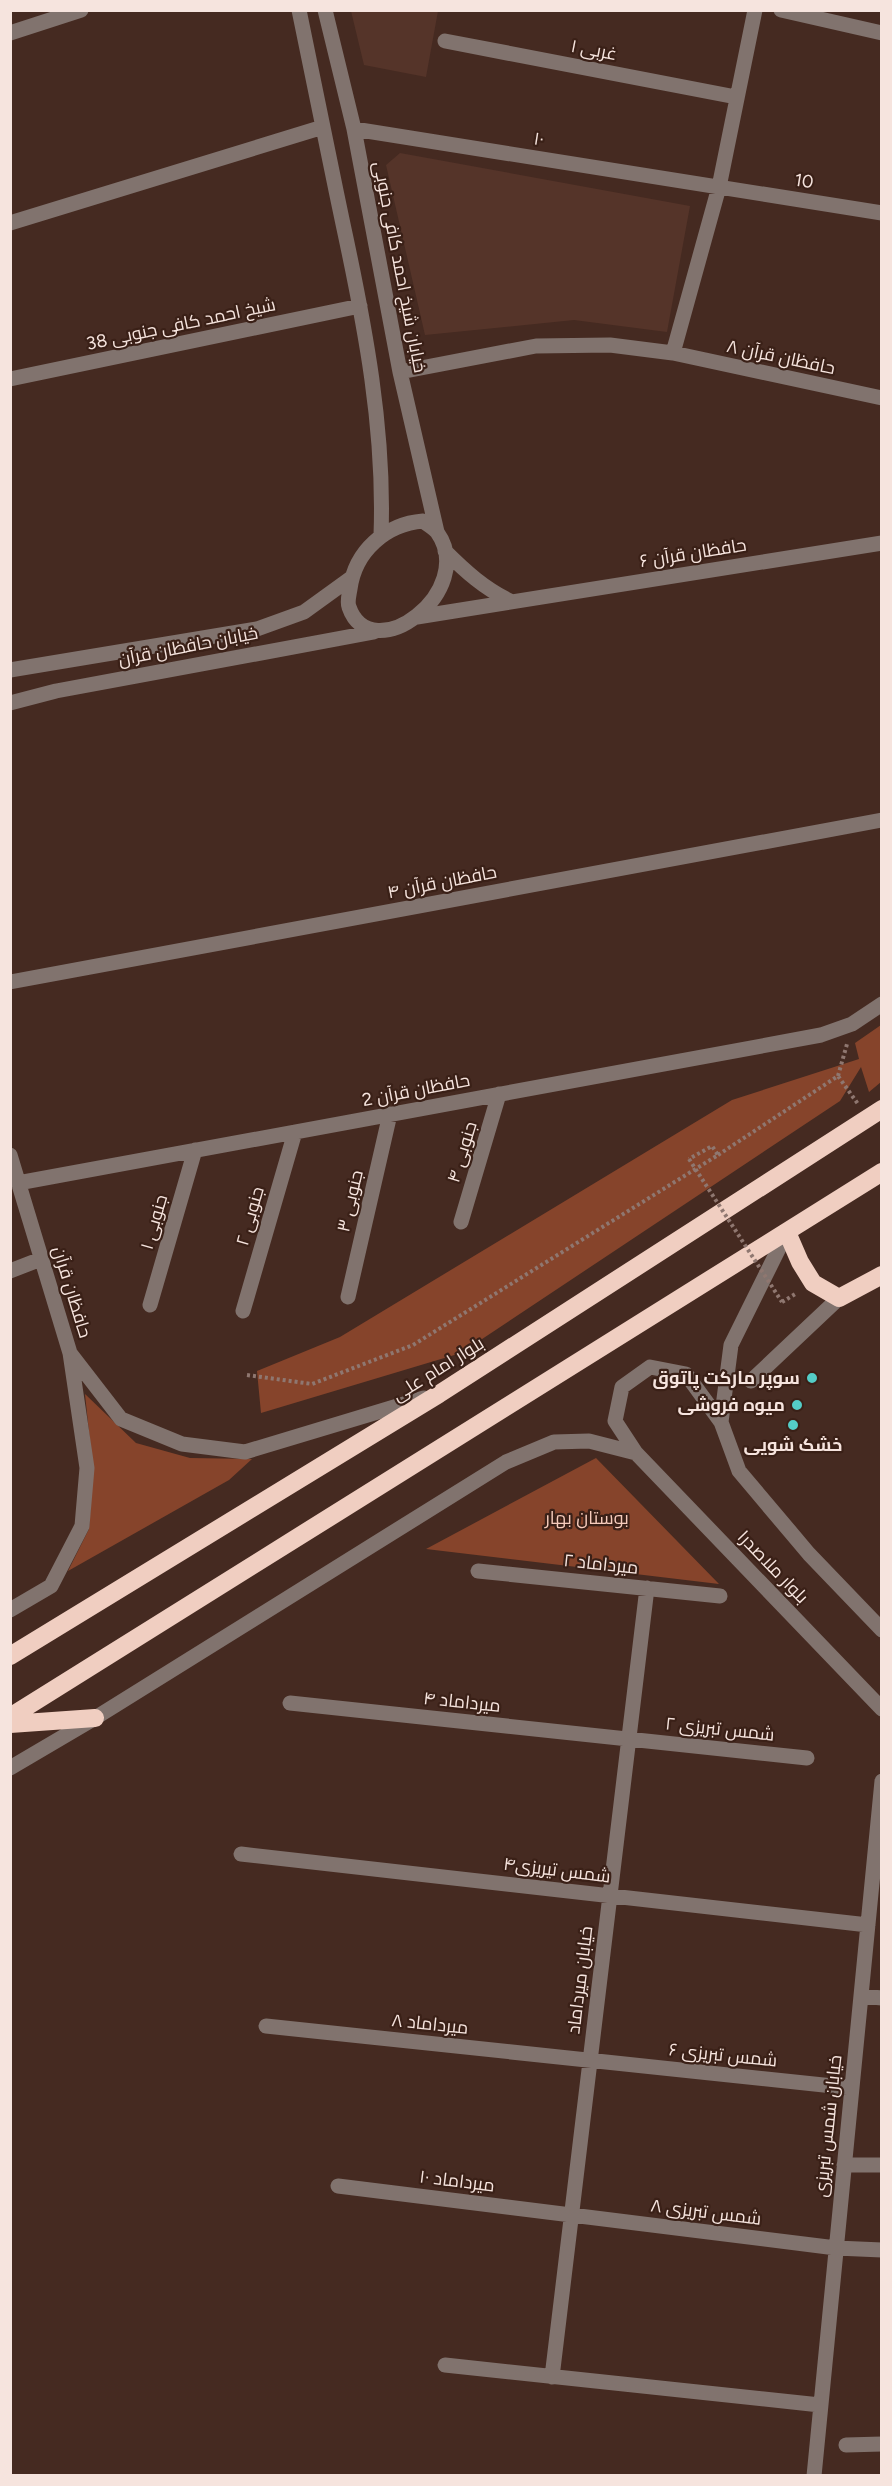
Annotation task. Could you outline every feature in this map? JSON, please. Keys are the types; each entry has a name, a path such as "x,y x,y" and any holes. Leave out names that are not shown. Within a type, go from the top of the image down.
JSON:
{"highway":[{"name":"بلوار امام علی","path":"10,1656 439,1394 874,1114"},
{"path":"10,1717 882,1172"},
{"path":"787,1232 800,1262 813,1283 839,1298 882,1275"},
{"path":"10,1724 95,1719"}],"street":[{"path":"10,33 81,10"},
{"path":"299,10 360,306 377,418 383,486 381,535"},
{"name":"خیابان شیخ احمد کافی جنوبی","path":"325,10 354,129 400,372 437,532"},
{"path":"673,353 719,187 755,10"},
{"path":"781,10 882,33"},
{"name":"۱ غربی","path":"446,42 736,97"},
{"path":"10,223 323,127"},
{"name":"۱۰","path":"354,129 719,187"},
{"name":"10","path":"719,187 882,213"},
{"name":"شیخ احمد کافی جنوبی 38","path":"10,380 360,306"},
{"name":"حافظان قرآن ۸","path":"400,372 536,346 610,345 673,353 882,398"},
{"path":"446,551 445,580 432,602 417,617 397,627 374,632 357,622 348,605 351,578 360,558 381,535 406,522 423,520 437,532 446,551 469,576 488,590 510,601"},
{"name":"حافظان قرآن ۶","path":"417,617 882,543"},
{"name":"خیابان حافظان قرآن","path":"10,670 257,629 304,612 351,578"},
{"name":"خیابان حافظان قرآن","path":"10,703 56,691 374,632"},
{"name":"حافظان قرآن ۴","path":"10,982 882,820"},
{"name":"حافظان قرآن 2","path":"18,1183 821,1035 852,1024 882,1004"},
{"name":"جنوبی ۴","path":"461,1222 500,1094"},
{"name":"جنوبی ۳","path":"348,1297 390,1114"},
{"name":"جنوبی ۲","path":"243,1311 295,1132"},
{"name":"جنوبی ۱","path":"150,1305 195,1150"},
{"name":"حافظان قرآن","path":"10,1155 70,1353 121,1419 182,1444 245,1452 439,1394"},
{"path":"721,1422 731,1346 787,1232"},
{"path":"10,1271 41,1259"},
{"path":"751,1381 839,1298"},
{"path":"10,1610 51,1586 82,1526 87,1468 70,1353"},
{"name":"بلوار ملاصدرا","path":"882,1630 809,1554 739,1471 721,1422 687,1374 650,1367 622,1387 615,1421 636,1453 882,1709"},
{"path":"10,1768 95,1719 506,1462 554,1442 589,1441 636,1453"},
{"name":"میرداماد ۲","path":"478,1571 720,1596"},
{"name":"خیابان میرداماد","path":"552,2377 647,1588"},
{"name":"میرداماد ۴","path":"290,1703 629,1739"},
{"name":"شمس تبریزی ۲","path":"629,1739 807,1758"},
{"name":"خیابان شمس تبریزی","path":"813,2475 861,1996 872,1918 882,1781"},
{"name":"شمس تیریزی۴","path":"241,1854 610,1896 872,1918"},
{"path":"861,1996 882,1998"},
{"name":"میرداماد ۸","path":"266,2026 590,2061"},
{"name":"شمس تبریزی ۶","path":"590,2061 852,2088"},
{"path":"844,2165 882,2165"},
{"name":"میرداماد ۱۰","path":"338,2186 572,2215"},
{"name":"شمس تبریزی ۸","path":"572,2215 836,2248 882,2250"},
{"path":"445,2365 820,2404"},
{"path":"846,2445 882,2444"}],"path":[{"path":"247,1375 312,1384 413,1345 718,1155 838,1076 852,1024"},
{"path":"838,1076 874,1114"},
{"path":"718,1155 712,1146 689,1159 782,1302 799,1292"}],"shaded area":[{"path":"351,11 438,11 426,77 364,65"},
{"path":"400,153 690,206 667,332 574,320 425,335 386,165"}],"green space":[{"path":"881,1025 881,1082 869,1092 861,1067 840,1101 461,1353 261,1413 257,1371 340,1337 732,1100 859,1059 855,1043"},
{"path":"85,1394 136,1443 190,1458 252,1459 229,1480 68,1571 89,1529 93,1470"},
{"name":"بوستان بهار","path":"596,1458 719,1584 426,1549"}],"place":[{"name":"سوپر مارکت پاتوق","path":"812,1378"},
{"name":"میوه فروشی","path":"797,1405"},
{"name":"خشک شویی","path":"793,1425"}]}
